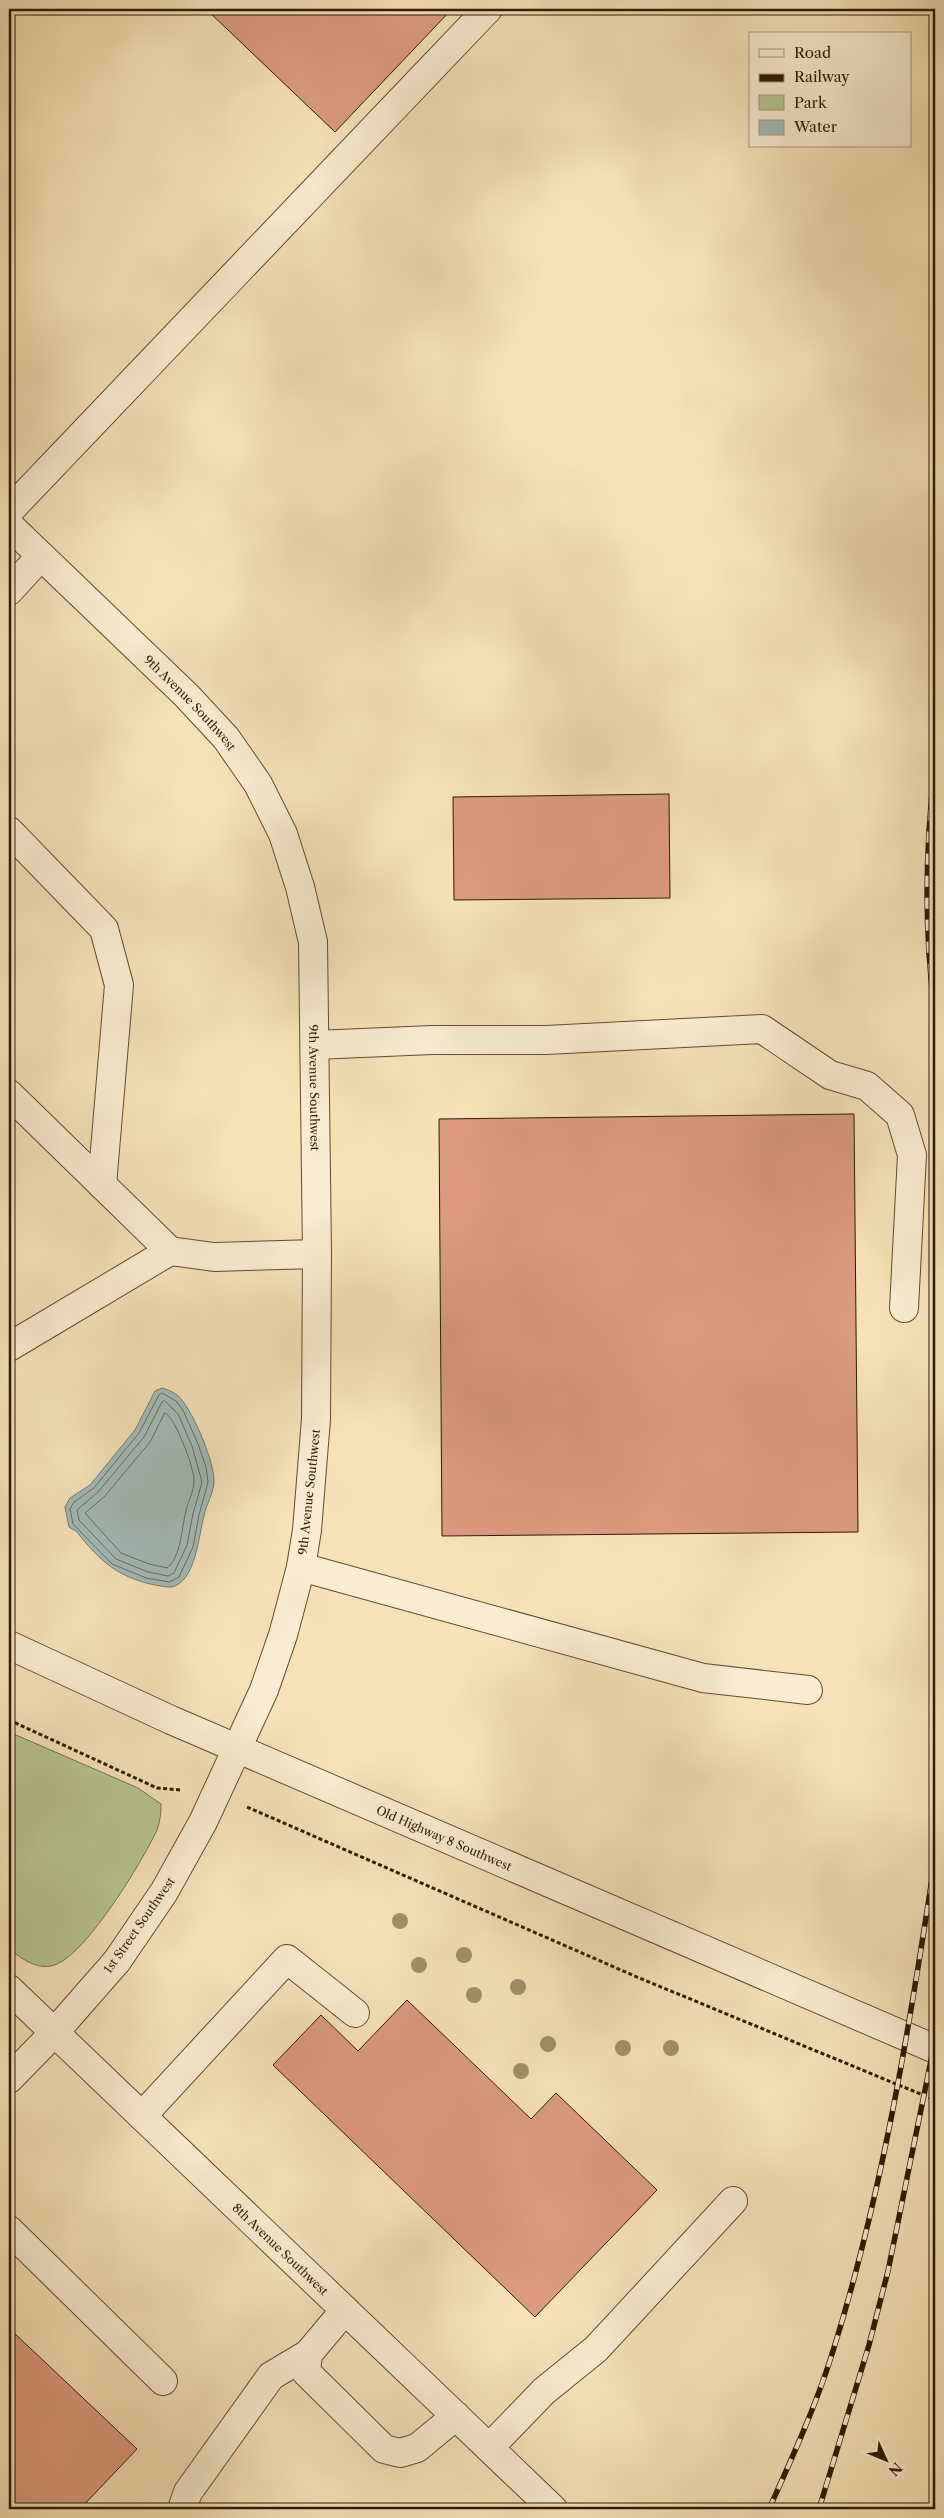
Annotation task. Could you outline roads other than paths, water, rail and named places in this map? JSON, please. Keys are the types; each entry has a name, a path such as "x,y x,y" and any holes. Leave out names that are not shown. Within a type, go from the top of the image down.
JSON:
{"street":[{"path":"9,511 488,9"},
{"name":"9th Avenue Southwest","path":"9,525 194,703 226,738 258,784 283,834 300,886 313,942 317,1254 316,1419 312,1488 301,1567 283,1635 264,1690 236,1748"},
{"path":"9,591 41,556"},
{"path":"9,831 104,929 119,985 102,1185"},
{"path":"315,1045 432,1040 546,1040 762,1029 830,1075 868,1086 900,1115 912,1155 904,1308"},
{"path":"9,1094 170,1251 214,1257 317,1254"},
{"path":"9,1347 170,1251"},
{"path":"301,1567 703,1678 808,1690"},
{"name":"Old Highway 8 Southwest","path":"9,1645 236,1748 935,2049"},
{"name":"1st Street Southwest","path":"9,2079 117,1961 164,1892 203,1822 236,1748"},
{"path":"142,2116 286,1959 354,2013"},
{"name":"8th Avenue Southwest","path":"9,1989 553,2509"},
{"path":"489,2448 544,2392 596,2349 733,2201"},
{"path":"9,2230 163,2381"},
{"path":"182,2509 188,2492 270,2376 308,2354 345,2310"},
{"path":"308,2354 306,2372 384,2449 400,2453 417,2448 456,2416"}],"water":[{"path":"162,1388 179,1397 192,1416 203,1439 211,1464 214,1483 193,1564 183,1580 175,1586 169,1587 142,1582 110,1566 93,1551 76,1531 69,1527 65,1507 70,1498 90,1485 135,1430 155,1391"}],"railway":[{"path":"935,766 929,828 927,890 929,952 935,1014"},
{"path":"769,2509 819,2392 851,2291 867,2230 905,2045 935,1859"},
{"path":"819,2509 869,2345 888,2271 935,2041"}]}
